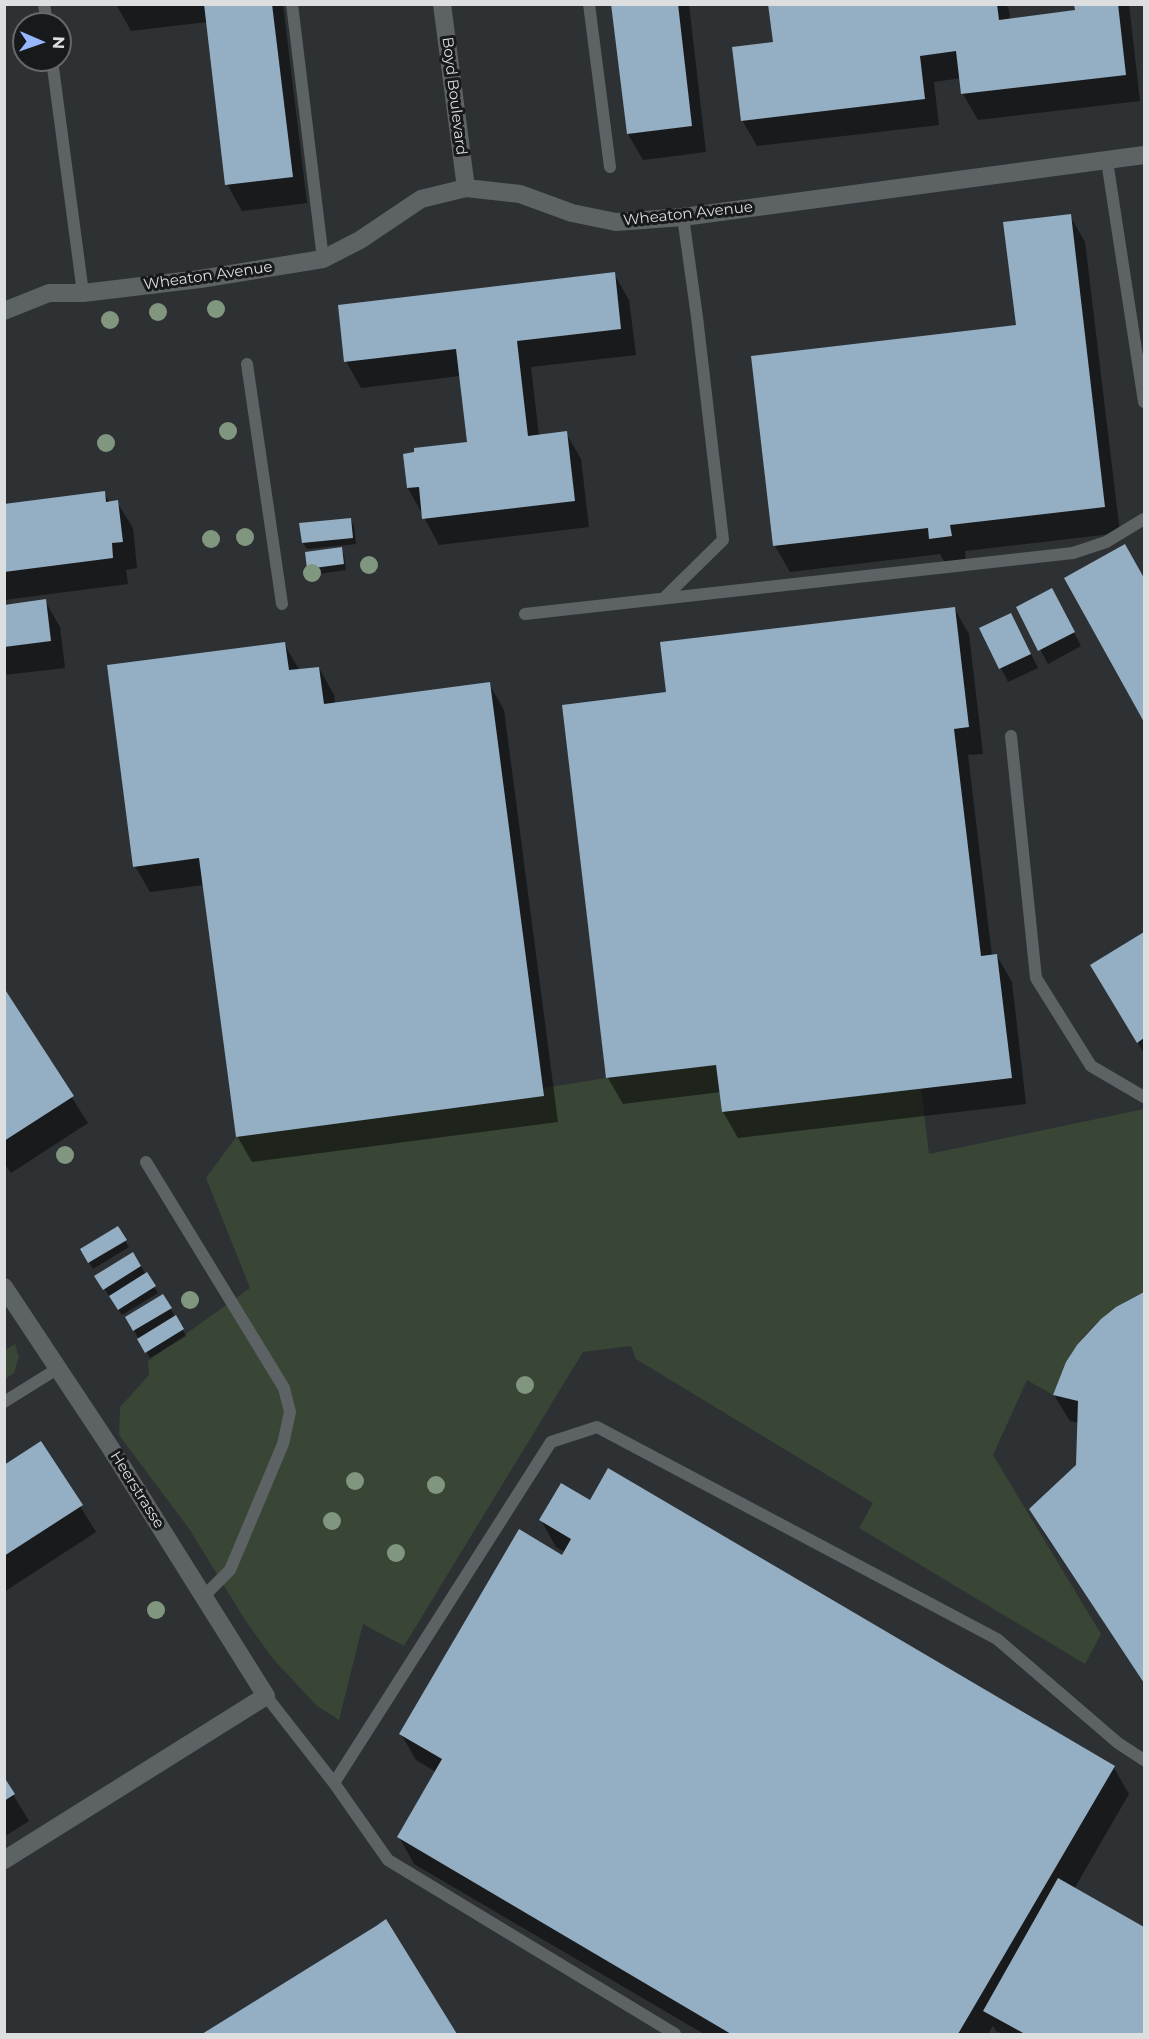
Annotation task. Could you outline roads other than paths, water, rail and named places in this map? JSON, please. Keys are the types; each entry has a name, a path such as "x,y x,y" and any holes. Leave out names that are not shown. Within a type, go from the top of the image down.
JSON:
{"street":[{"name":"Boyd Boulevard","path":"442,4 465,188"},
{"name":"Wheaton Avenue","path":"4,311 49,293 83,293 233,275 323,259 360,240 421,199 465,188 520,194 572,213 616,222 683,217 1144,155"},
{"name":"Heerstrasse","path":"4,1287 114,1454 266,1696"},
{"path":"4,1860 266,1696"}],"lane":[{"path":"292,4 323,259"},
{"path":"589,4 610,168"},
{"path":"54,72 83,293"},
{"path":"1107,161 1144,402"},
{"path":"664,598 723,540 699,328 683,217"},
{"path":"247,364 282,604"},
{"path":"525,614 1073,553 1106,542 1144,519"},
{"path":"1011,736 1036,978 1091,1066 1144,1097"},
{"path":"146,1162 284,1388 290,1413 282,1444 230,1570 203,1597"},
{"path":"4,1402 57,1369"},
{"path":"334,1783 551,1442 597,1427 998,1639 1118,1743 1144,1760"},
{"path":"266,1696 334,1783 388,1860 675,2034"}]}
